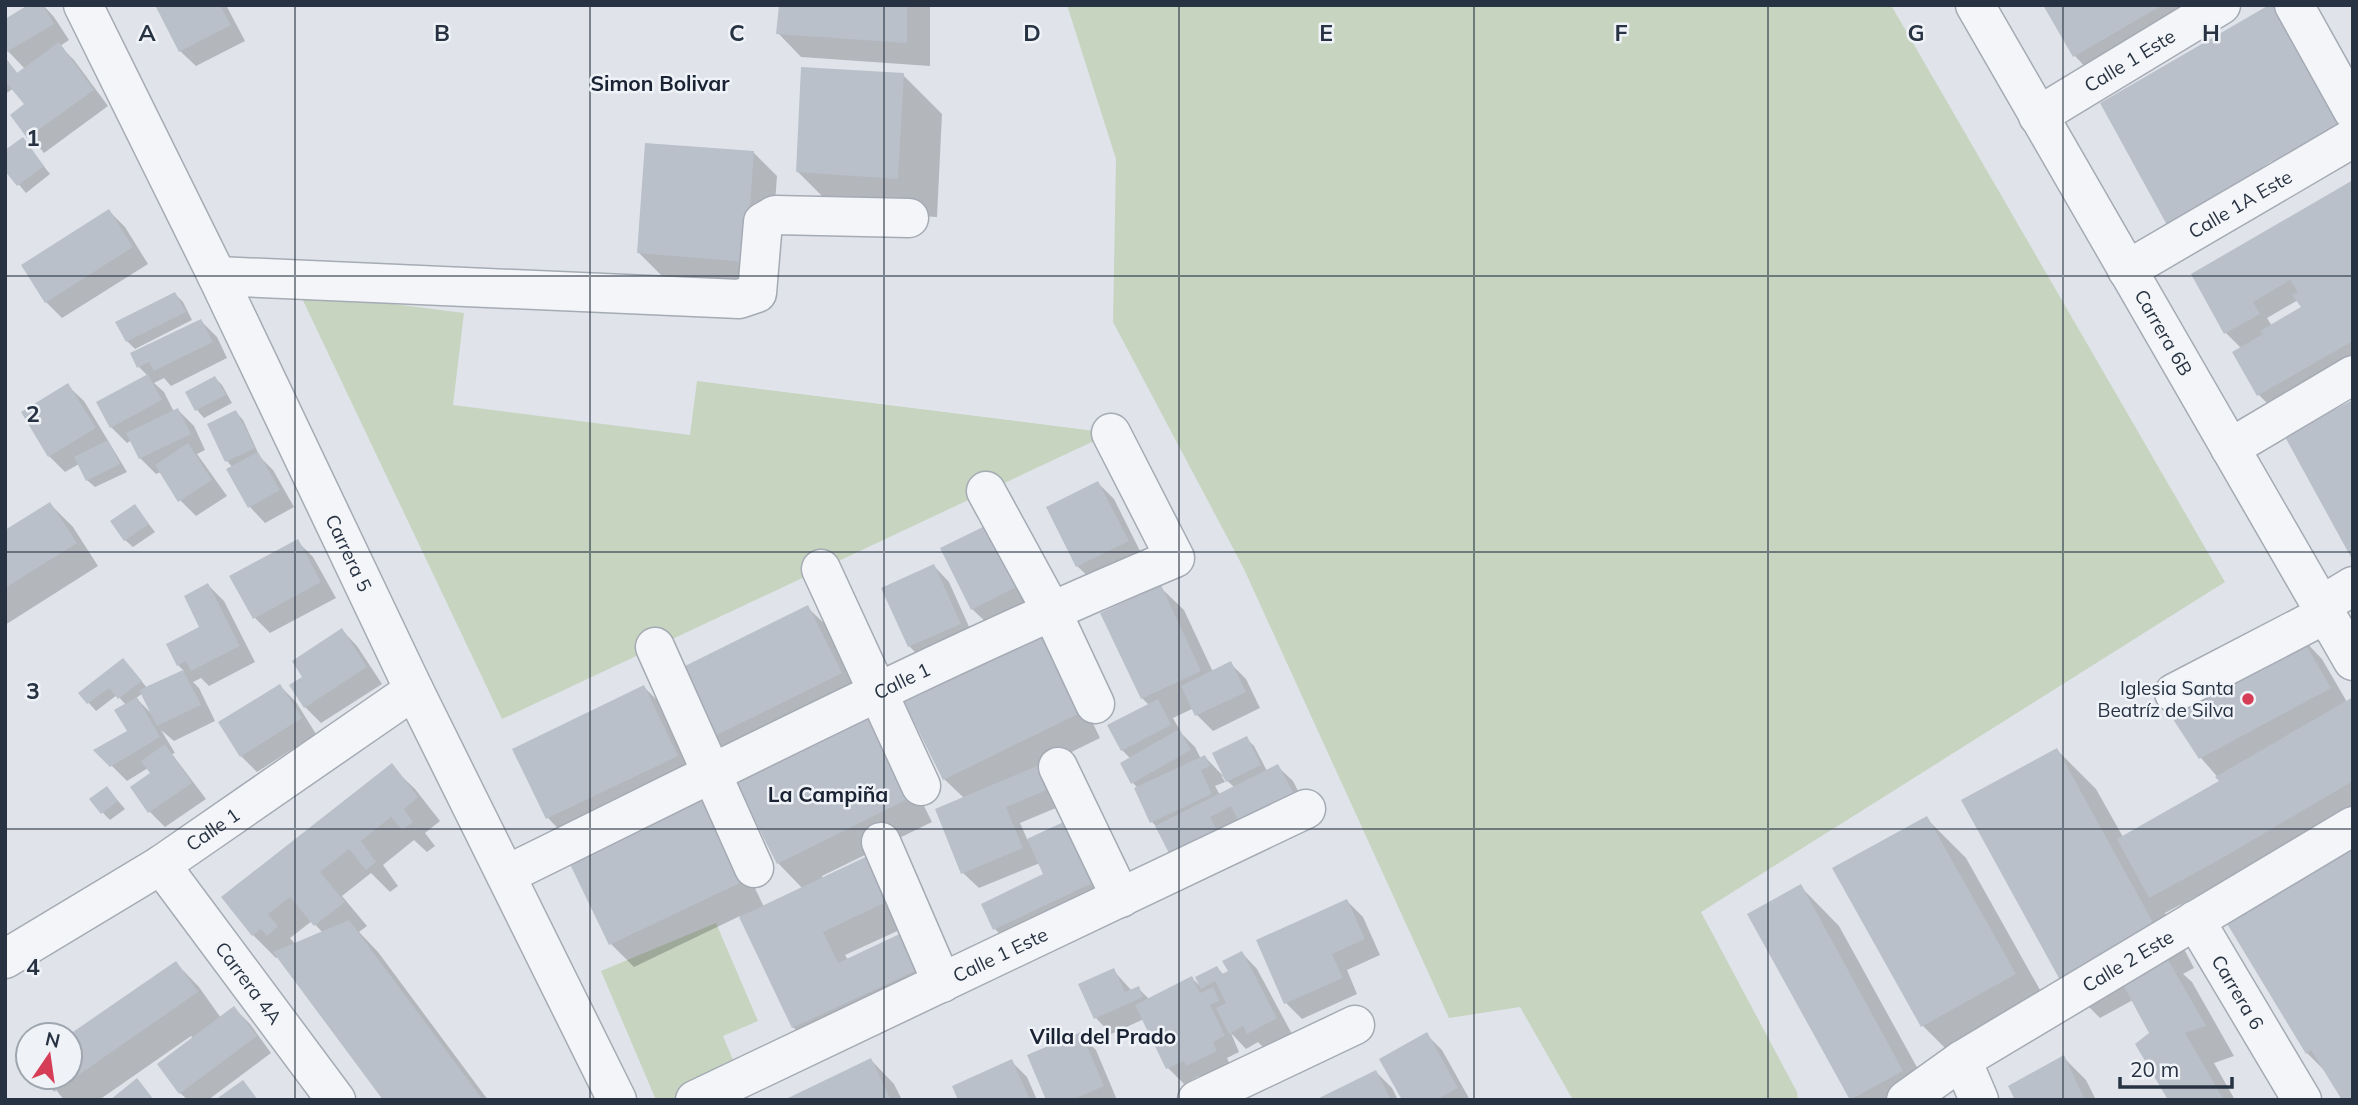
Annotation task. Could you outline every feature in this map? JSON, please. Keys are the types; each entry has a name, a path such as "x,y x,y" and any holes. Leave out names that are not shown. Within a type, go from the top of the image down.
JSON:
{"street":[{"name":"Carrera 5","path":"83,5 217,276 414,690 617,1100"},
{"name":"Carrera 6B","path":"1975,5 2353,661"},
{"name":"Calle 1 Este","path":"2038,116 2221,5"},
{"path":"2294,5 2353,111"},
{"name":"Calle 1A Este","path":"2127,270 2353,138"},
{"path":"217,276 739,299 757,293 763,222 775,215 909,218"},
{"path":"2230,448 2353,375"},
{"name":"Calle 1","path":"506,876 877,692 1051,610 1175,558 1111,433"},
{"path":"986,491 1051,610 1095,704"},
{"path":"821,569 921,786"},
{"path":"2174,693 2323,610 2353,586"},
{"path":"655,647 754,868"},
{"name":"Calle 1","path":"5,959 161,865 414,690"},
{"path":"1059,767 1121,898"},
{"name":"Calle 1 Este","path":"695,1100 1306,809"},
{"name":"Calle 2 Este","path":"1906,1100 1962,1060 2353,826"},
{"path":"881,842 942,983"},
{"name":"Carrera 4A","path":"161,865 336,1100"},
{"name":"Carrera 6","path":"2195,920 2302,1100"},
{"path":"1198,1100 1248,1089 1355,1025"},
{"path":"1962,1060 1979,1100"}],"green space":[{"path":"1067,5 1891,5 2225,582 1701,912 1797,1092 1798,1100 1573,1100 1520,1007 1449,1018 1243,567 1113,322 1116,159"},
{"path":"299,292 464,313 453,405 690,435 697,381 1111,433 502,719"},
{"path":"716,923 758,1021 723,1036 740,1077 688,1100 656,1100 601,971"}],"building":[{"path":"28,5 43,5 54,24 5,53 5,19"},
{"path":"155,5 220,5 231,25 179,52"},
{"path":"779,5 907,5 907,43 776,34"},
{"path":"2043,5 2163,5 2073,57"},
{"path":"2269,5 2282,5 2353,127 2280,174 2272,161 2263,167 2270,180 2167,225 2100,103"},
{"path":"59,42 94,90 27,138 10,115 24,104 5,81 5,57 17,73"},
{"path":"801,67 904,73 898,179 796,172"},
{"path":"23,137 44,166 17,186 5,171 5,150"},
{"path":"645,143 754,151 746,262 637,253"},
{"path":"2353,180 2353,341 2257,396 2232,352 2263,334 2260,331 2301,307 2292,295 2298,292 2290,280 2253,302 2260,314 2224,334 2191,274"},
{"path":"109,209 133,247 45,303 21,265"},
{"path":"175,292 186,312 126,342 115,322"},
{"path":"201,319 213,342 154,371 149,362 137,368 130,353"},
{"path":"148,374 162,400 110,428 96,402"},
{"path":"215,376 226,395 195,411 185,392"},
{"path":"68,383 96,428 48,457 21,412"},
{"path":"2353,400 2353,561 2284,435"},
{"path":"178,408 191,434 139,459 126,433"},
{"path":"236,410 255,448 225,462 207,424"},
{"path":"108,440 120,464 86,481 74,457"},
{"path":"188,443 212,480 178,502 155,465"},
{"path":"258,452 280,490 248,508 226,469"},
{"path":"1098,481 1129,541 1076,567 1046,507"},
{"path":"50,502 77,543 5,588 5,530"},
{"path":"135,504 149,524 124,541 110,521"},
{"path":"993,522 1024,583 971,610 940,548"},
{"path":"298,539 321,582 253,619 229,576"},
{"path":"934,564 961,624 908,647 881,588"},
{"path":"208,583 240,646 191,671 186,661 177,666 166,644 199,627 184,596"},
{"path":"1161,585 1201,671 1141,699 1100,613"},
{"path":"808,605 842,673 711,738 677,670"},
{"path":"342,628 367,667 304,708 289,685 302,677 292,661"},
{"path":"1038,631 1078,714 943,780 901,696"},
{"name":"Iglesia Santa Beatríz de Silva","path":"2299,633 2331,688 2199,759 2167,710"},
{"path":"123,658 142,681 118,699 109,688 87,704 78,693"},
{"path":"1231,661 1246,692 1195,716 1181,686"},
{"path":"183,670 201,705 157,726 139,690"},
{"path":"280,684 302,718 240,757 218,722"},
{"path":"644,685 678,756 546,819 512,749"},
{"path":"137,697 160,737 110,767 93,750 127,731 114,710"},
{"path":"2353,697 2353,781 2149,898 2117,839 2219,781 2215,777"},
{"path":"1158,699 1171,725 1121,751 1107,725"},
{"path":"868,714 910,798 777,864 734,780"},
{"path":"1179,729 1191,750 1131,784 1120,763"},
{"path":"1247,736 1261,765 1226,782 1212,753"},
{"path":"165,744 192,783 148,813 130,787 150,773 141,761"},
{"path":"2057,748 2156,928 2060,980 1961,800"},
{"path":"1205,755 1210,766 1201,770 1212,794 1150,823 1134,788"},
{"path":"392,763 418,797 404,809 413,822 402,830 391,817 361,841 376,862 366,870 349,849 320,872 345,902 314,926 290,897 268,914 278,926 267,936 261,929 252,936 221,897"},
{"path":"1278,764 1294,794 1239,822 1231,806 1210,817 1218,832 1171,857 1155,826"},
{"path":"1039,765 1049,789 1006,807 1023,848 961,874 935,809"},
{"path":"107,786 118,801 101,814 89,799"},
{"path":"700,795 742,882 609,945 567,858"},
{"path":"1927,816 2016,974 1921,1027 1832,868"},
{"path":"1072,818 1101,879 993,930 981,904 1043,874 1027,839"},
{"path":"2351,846 2353,1100 2342,1100 2311,1050 2306,1054 2226,922"},
{"path":"874,853 895,898 823,932 838,963 906,931 924,967 792,1028 739,917"},
{"path":"1801,884 1903,1071 1850,1100 1747,914"},
{"path":"1347,899 1365,939 1332,954 1343,978 1284,1004 1256,940"},
{"path":"349,920 483,1100 383,1100 273,952"},
{"path":"1242,951 1277,1018 1247,1034 1243,1026 1229,1034 1216,1008 1226,1003 1215,981 1201,989 1195,977 1217,966 1222,974 1228,971 1222,961"},
{"path":"2163,951 2206,1026 2185,1033 2224,1100 2168,1100 2135,1044 2149,1033 2121,981"},
{"path":"176,961 198,992 84,1071 84,1024"},
{"path":"1114,968 1125,992 1139,986 1143,997 1094,1019 1078,984"},
{"path":"1192,976 1200,993 1213,987 1219,1001 1210,1005 1225,1036 1213,1042 1217,1051 1186,1066 1184,1061 1166,1069 1135,1005"},
{"path":"234,1006 257,1036 179,1094 157,1064"},
{"path":"1081,1032 1104,1086 1071,1100 1046,1100 1027,1055"},
{"path":"1427,1032 1458,1088 1436,1100 1402,1100 1379,1059"},
{"path":"2064,1055 2085,1100 2015,1100 2008,1086"},
{"path":"871,1058 891,1100 784,1100"},
{"path":"1012,1059 1030,1100 958,1100 952,1086"},
{"path":"1376,1070 1391,1100 1315,1100"},
{"path":"137,1078 154,1100 110,1100"},
{"path":"243,1080 258,1100 215,1100"}],"place":[{"name":"Iglesia Santa Beatríz de Silva","path":"2248,699"}],"district":[{"name":"Simon Bolivar","path":"660,83"},
{"name":"La Campiña","path":"828,794"},
{"name":"Villa del Prado","path":"1103,1036"}]}
